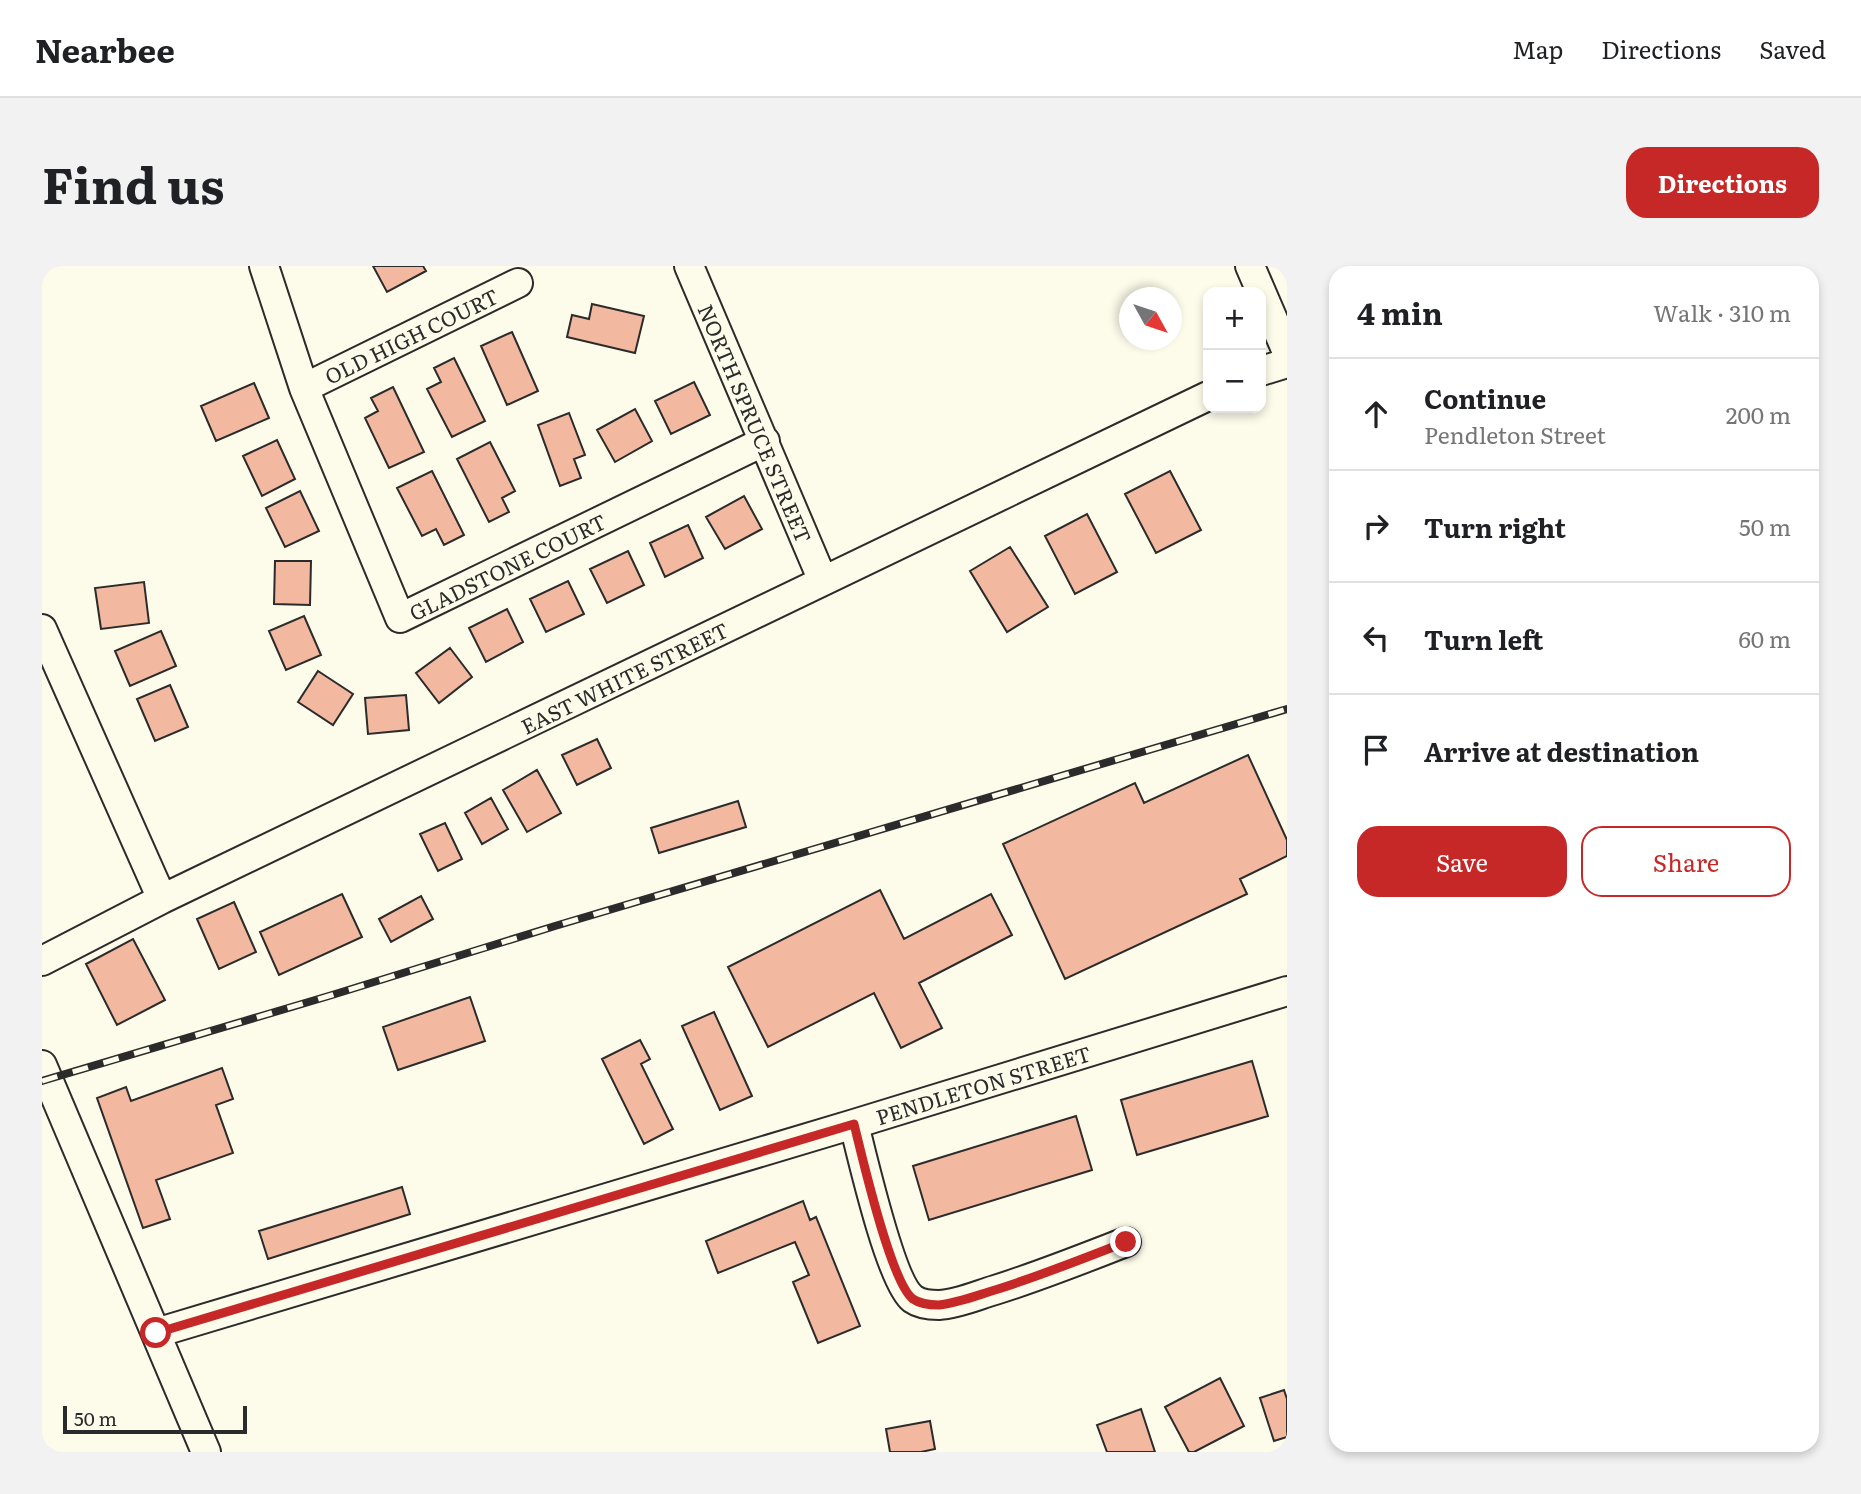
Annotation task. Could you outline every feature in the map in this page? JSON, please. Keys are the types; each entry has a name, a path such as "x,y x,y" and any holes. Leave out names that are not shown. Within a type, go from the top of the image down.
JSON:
{"street":[{"name":"GLADSTONE COURT","path":"264,266 304,388 400,618 765,442"},
{"name":"NORTH SPRUCE STREET","path":"689,266 823,581"},
{"path":"1250,266 1287,352"},
{"name":"OLD HIGH COURT","path":"304,388 518,283"},
{"path":"1266,369 1287,363"},
{"name":"EAST WHITE STREET","path":"42,961 162,899 1203,398"},
{"path":"42,629 162,899"},
{"name":"PENDLETON STREET","path":"156,1333 854,1124 1287,990"},
{"path":"42,1065 52,1115 156,1333 206,1452"},
{"path":"854,1124 896,1272 905,1290 914,1300 941,1305 970,1298 1043,1275 1126,1242"}],"building":[{"path":"373,266 423,266 426,271 387,292"},
{"path":"592,304 644,316 635,353 567,337 572,315 589,319"},
{"path":"512,332 538,391 507,405 481,346"},
{"path":"454,358 485,421 452,437 427,389 441,382 434,368"},
{"path":"694,382 710,415 671,434 655,401"},
{"path":"254,383 269,418 216,441 201,406"},
{"path":"393,387 424,452 389,468 365,418 378,411 371,398"},
{"path":"635,409 652,441 615,462 597,430"},
{"path":"569,413 585,455 574,459 581,478 560,486 538,425"},
{"path":"277,440 295,479 262,496 243,456"},
{"path":"490,442 515,491 502,498 509,512 489,522 457,459"},
{"path":"432,471 464,535 444,545 436,529 422,536 397,488"},
{"path":"1170,471 1201,530 1156,553 1125,494"},
{"path":"300,491 319,531 285,547 266,508"},
{"path":"744,496 762,529 725,549 706,517"},
{"path":"1087,514 1117,572 1075,594 1045,536"},
{"path":"688,525 703,558 665,577 650,543"},
{"path":"1010,547 1048,607 1007,632 970,571"},
{"path":"628,551 644,585 607,603 590,569"},
{"path":"275,561 311,561 310,605 274,604"},
{"path":"568,581 584,614 546,632 530,599"},
{"path":"144,582 149,623 101,629 95,588"},
{"path":"507,609 523,642 486,662 469,628"},
{"path":"304,616 321,655 286,670 269,631"},
{"path":"161,631 176,666 130,686 115,651"},
{"path":"450,648 472,677 439,703 416,673"},
{"path":"318,671 353,694 333,725 298,702"},
{"path":"170,685 188,727 155,741 137,699"},
{"path":"406,695 409,730 368,734 365,698"},
{"path":"597,739 611,768 577,785 562,755"},
{"path":"1248,755 1287,840 1287,856 1240,879 1247,894 1065,979 1003,844 1135,783 1144,803"},
{"path":"537,770 561,813 527,832 503,790"},
{"path":"491,798 508,829 482,844 465,813"},
{"path":"738,801 746,827 659,853 651,828"},
{"path":"445,823 462,859 438,871 420,834"},
{"path":"880,890 904,939 991,894 1012,935 919,983 942,1028 901,1048 874,993 768,1047 728,967"},
{"path":"342,894 362,937 279,975 260,932"},
{"path":"421,896 433,919 391,942 379,919"},
{"path":"234,902 256,952 219,969 197,919"},
{"path":"133,939 165,1000 117,1025 86,964"},
{"path":"470,997 485,1041 398,1070 383,1027"},
{"path":"714,1012 752,1096 720,1110 682,1026"},
{"path":"640,1040 650,1059 641,1064 673,1129 644,1144 602,1059"},
{"path":"1252,1061 1268,1116 1137,1155 1121,1100"},
{"path":"222,1068 233,1099 216,1105 233,1153 156,1180 170,1219 143,1228 97,1098 126,1087 131,1101"},
{"path":"1076,1116 1092,1170 929,1220 913,1166"},
{"path":"402,1187 410,1214 268,1259 259,1231"},
{"path":"803,1201 810,1220 816,1217 860,1326 818,1343 793,1282 809,1275 795,1242 718,1273 706,1241"},
{"path":"1220,1378 1244,1426 1194,1452 1189,1452 1165,1407"},
{"path":"1284,1390 1287,1399 1287,1437 1274,1441 1260,1398"},
{"path":"1141,1409 1155,1452 1107,1452 1097,1425"},
{"path":"930,1421 935,1449 890,1452 886,1429"}],"railway":[{"path":"42,1081 1287,709"}],"route":[{"path":"156,1333 854,1124 896,1272 905,1290 914,1300 941,1305 970,1298 1043,1275 1126,1242"}]}
